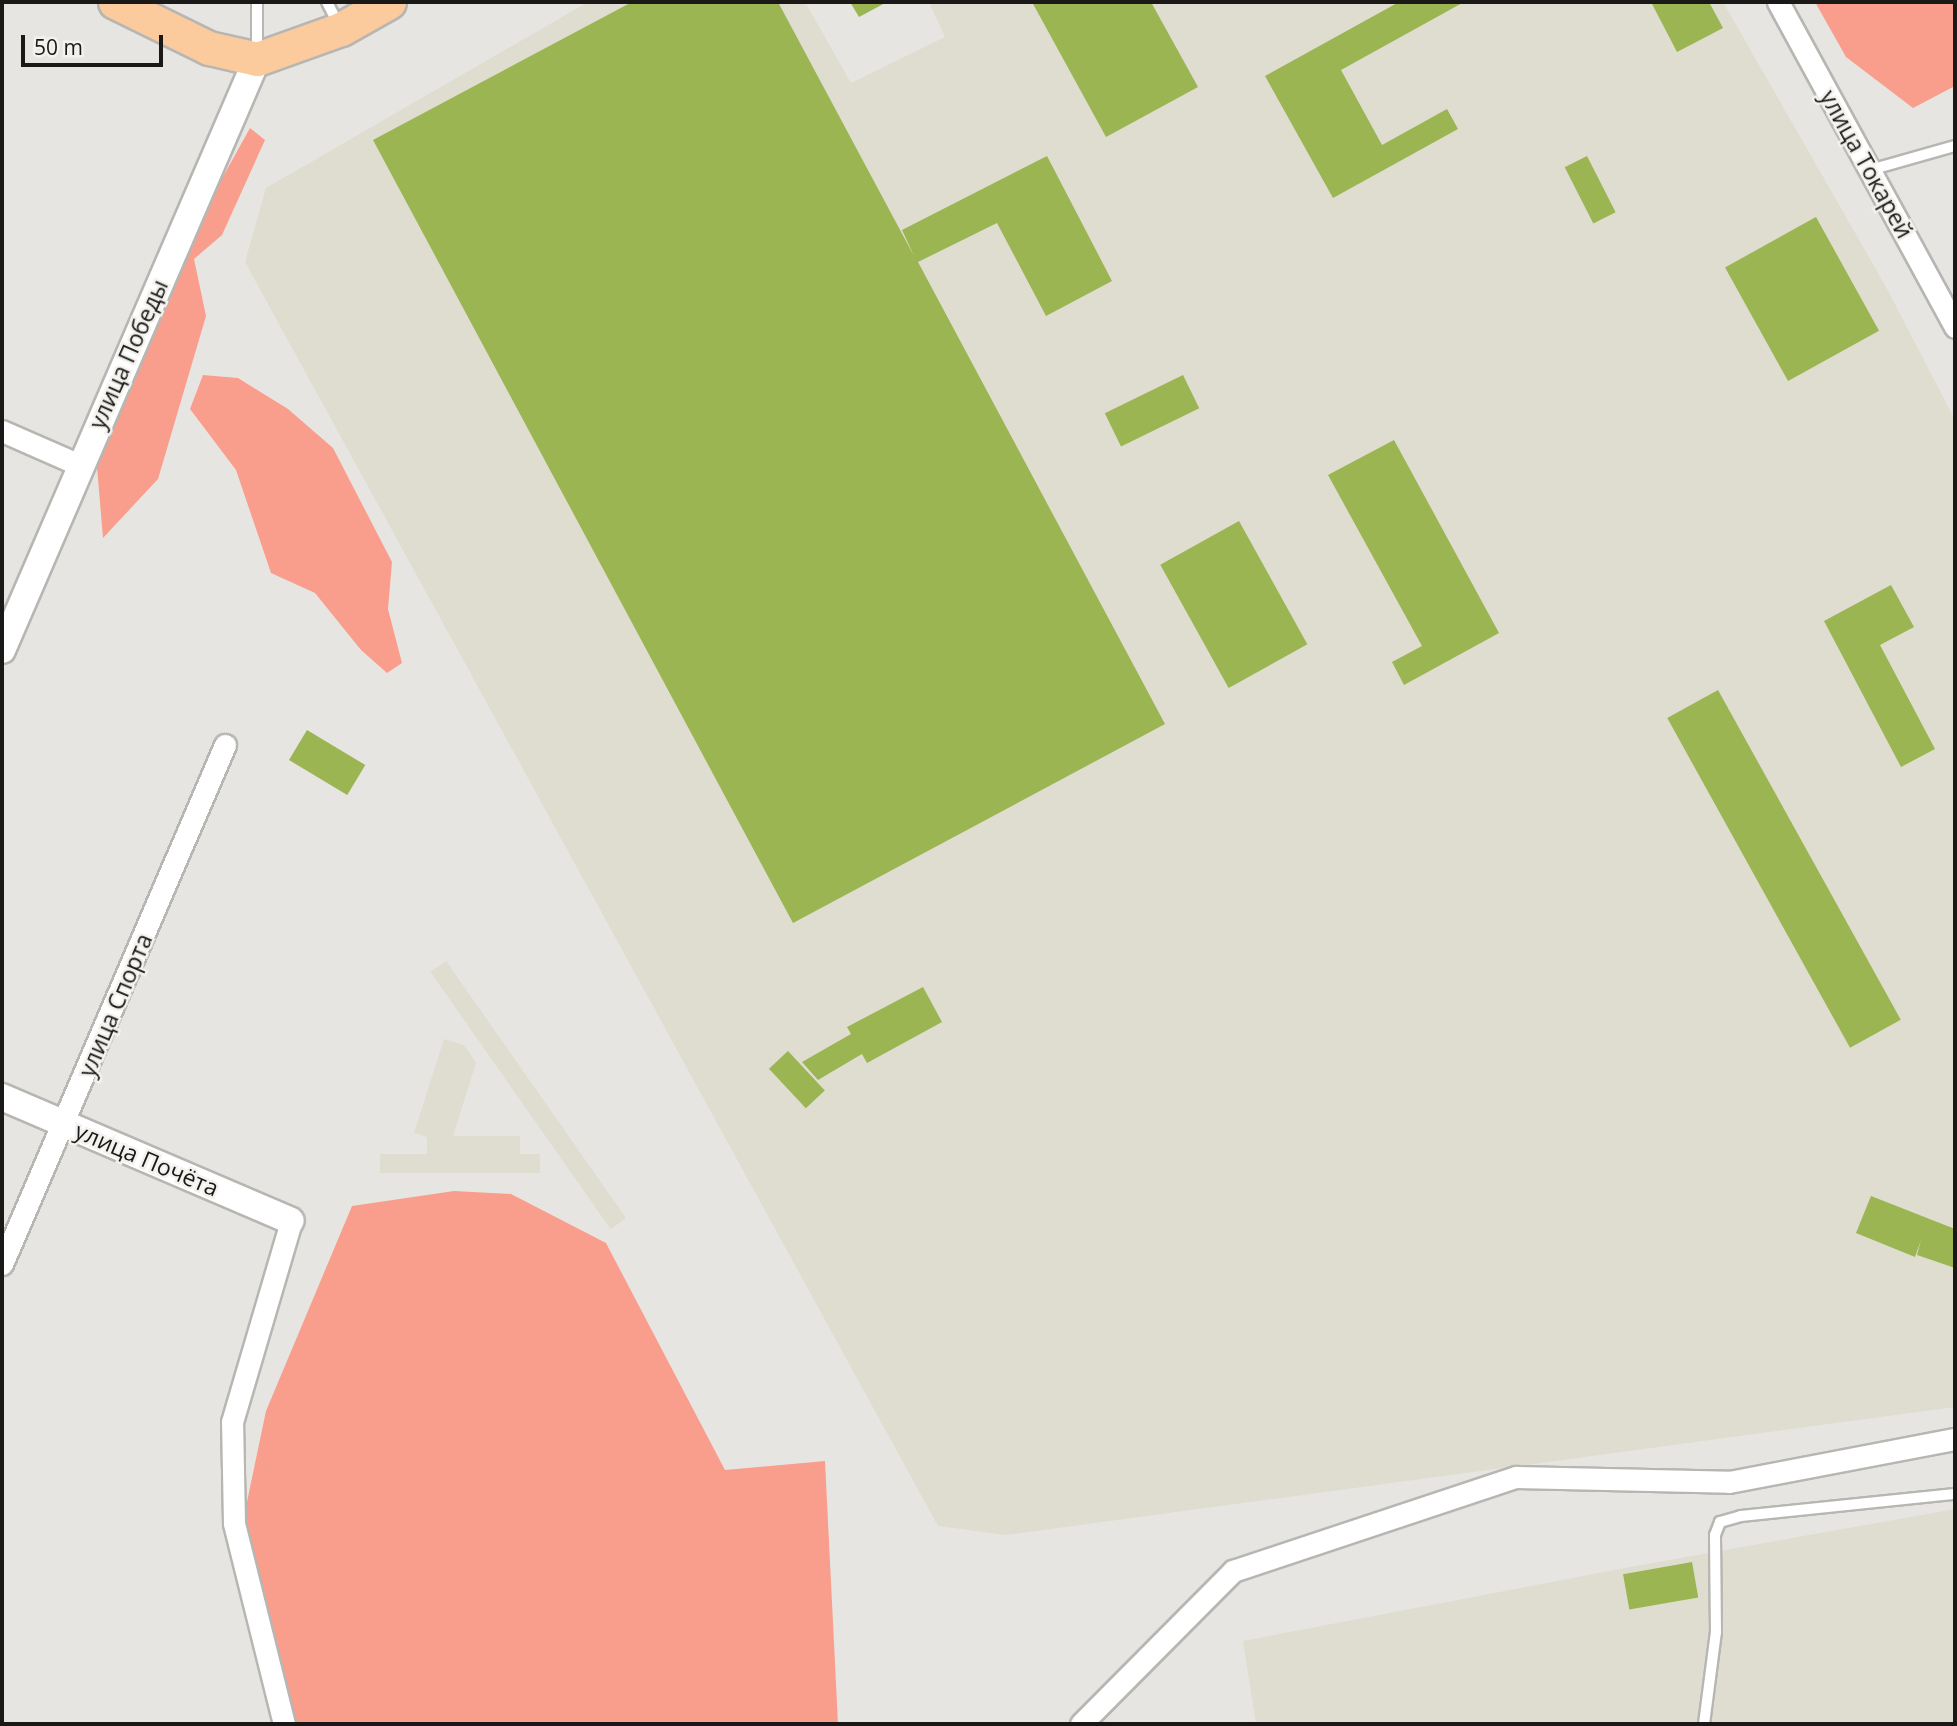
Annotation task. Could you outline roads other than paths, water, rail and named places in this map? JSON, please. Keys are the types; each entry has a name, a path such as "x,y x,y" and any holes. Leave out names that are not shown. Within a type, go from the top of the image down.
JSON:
{"main road":[{"path":"115,2 209,48 257,59 334,15 389,2"}],"street":[{"name":"улица Токарей","path":"1778,2 1955,327"},
{"name":"улица Победы","path":"2,650 257,59"},
{"path":"2,431 80,465"},
{"name":"улица Спорта","path":"2,1264 65,1124 225,746"},
{"name":"улица Почёта","path":"2,1097 291,1221"},
{"path":"284,1724 234,1523 232,1422 291,1221"},
{"path":"1081,1724 1233,1571 1503,1481 1516,1477 1729,1482 1955,1439"}],"lane":[{"path":"257,2 257,59"},
{"path":"1870,170 1955,146"},
{"path":"1704,1724 1716,1632 1715,1535 1720,1522 1741,1516 1955,1494"}]}
